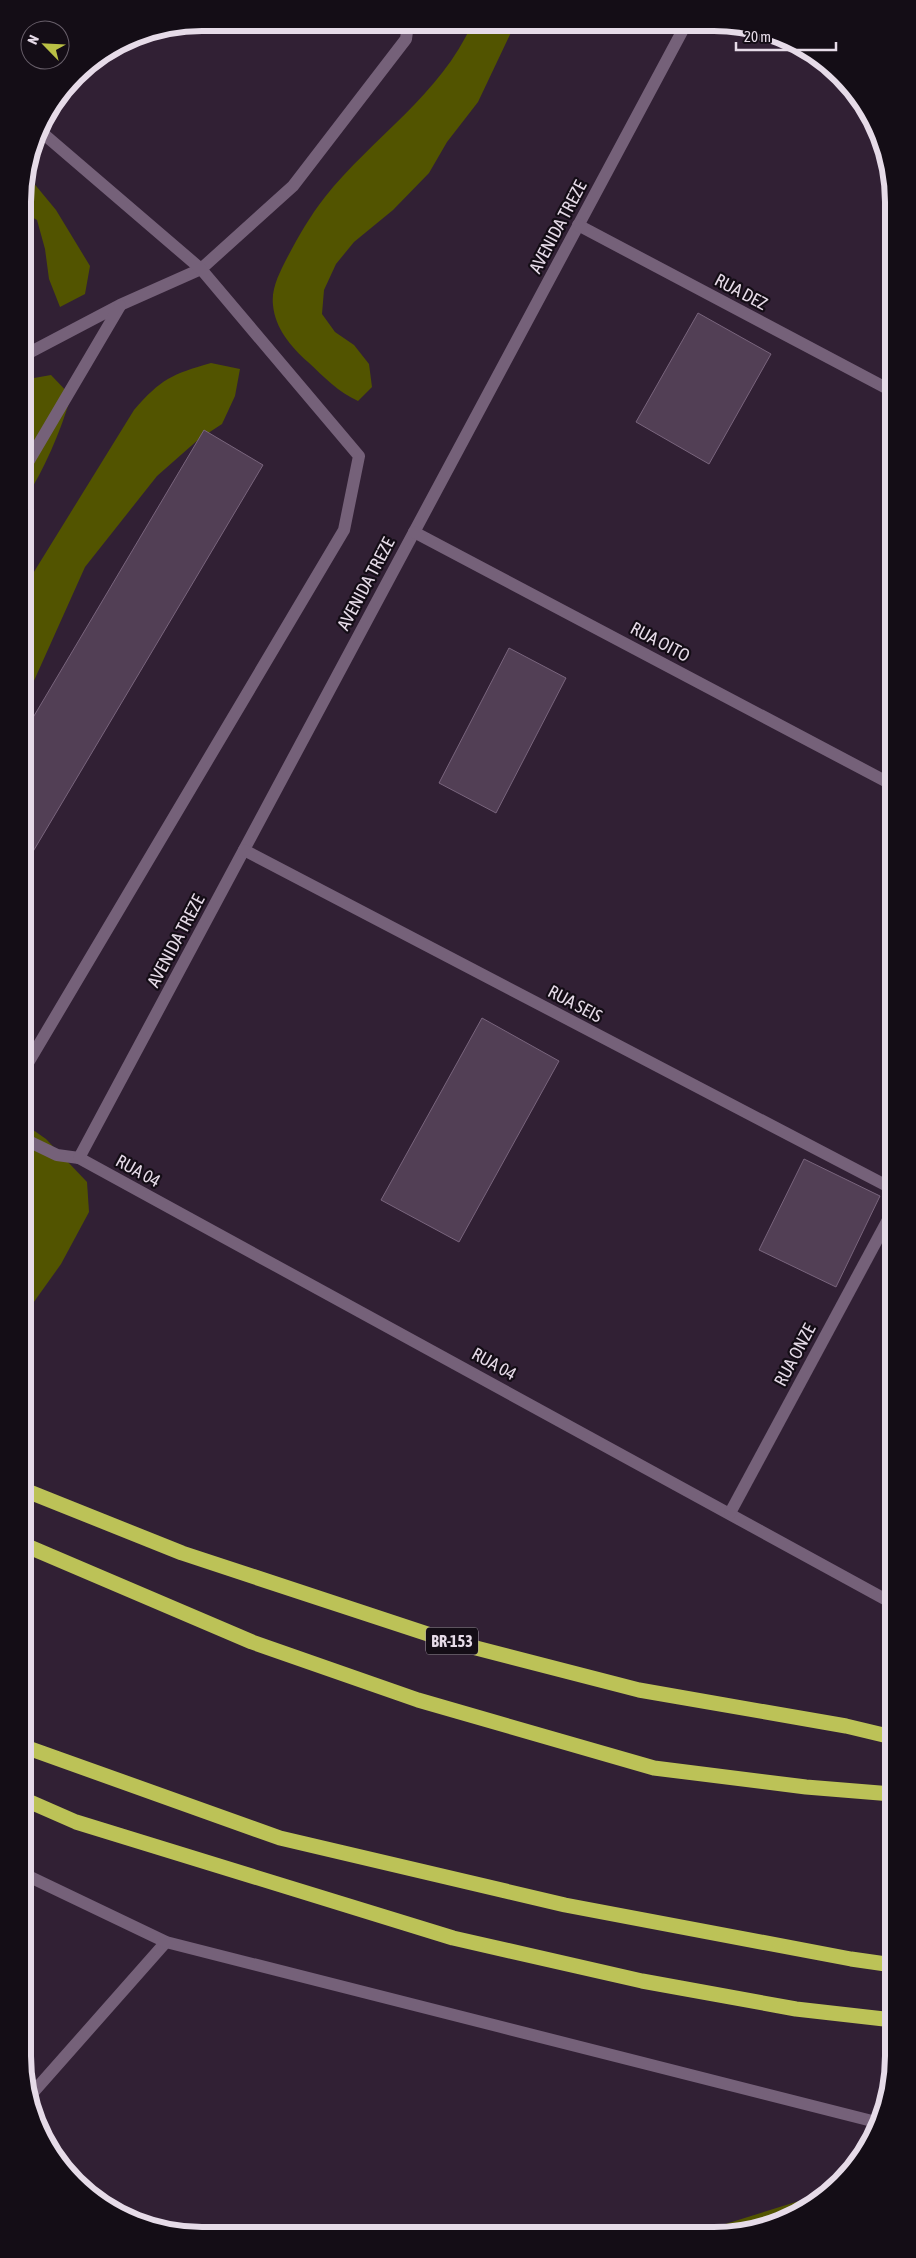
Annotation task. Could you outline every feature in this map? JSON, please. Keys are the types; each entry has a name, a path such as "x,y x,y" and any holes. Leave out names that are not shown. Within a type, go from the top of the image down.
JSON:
{"highway":[{"name":"BR-153","path":"31,1493 182,1553 449,1641 639,1690 846,1726 884,1735"},
{"path":"31,1548 252,1642 418,1700 635,1763 654,1768 796,1786 884,1793"},
{"path":"31,1749 280,1838 565,1905 851,1959 884,1963"},
{"path":"31,1802 86,1824 453,1938 642,1981 796,2009 884,2019"}],"street":[{"name":"AVENIDA TREZE","path":"79,1158 682,31"},
{"path":"32,351 120,305 201,269 292,186 406,39 407,32"},
{"path":"32,1059 344,530 359,456 201,269 45,135"},
{"name":"RUA DEZ","path":"578,225 885,387"},
{"path":"32,456 120,305"},
{"name":"RUA OITO","path":"414,532 885,781"},
{"name":"RUA SEIS","path":"244,850 884,1185"},
{"name":"RUA 04","path":"31,1143 57,1155 79,1158 884,1599"},
{"name":"RUA ONZE","path":"730,1513 884,1226"},
{"path":"31,1877 166,1942 872,2121"},
{"path":"35,2089 166,1942"}],"shaded area":[{"path":"468,31 511,31 478,102 447,142 429,173 393,210 354,242 336,264 324,290 322,314 335,332 354,345 369,364 372,387 358,401 326,379 296,350 285,336 274,313 273,299 275,286 291,250 325,197 363,155 424,94 459,49"},
{"path":"33,182 56,210 90,266 85,294 60,307 49,279 45,249 37,220 32,217"},
{"path":"211,363 240,369 235,396 222,424 199,439 157,476 85,567 32,686 32,575 134,410 160,384 186,371"},
{"path":"51,375 71,396 51,450 32,488 32,378"},
{"path":"31,1129 46,1139 87,1182 89,1212 61,1264 31,1305"},
{"path":"809,2198 779,2214 758,2221 716,2227"}],"building":[{"path":"698,313 771,354 709,464 636,422"},
{"path":"204,430 263,465 32,854 32,720"},
{"path":"509,648 566,678 496,813 439,783"},
{"path":"482,1018 559,1061 459,1242 381,1200"},
{"path":"804,1159 880,1196 836,1287 759,1250"}]}
